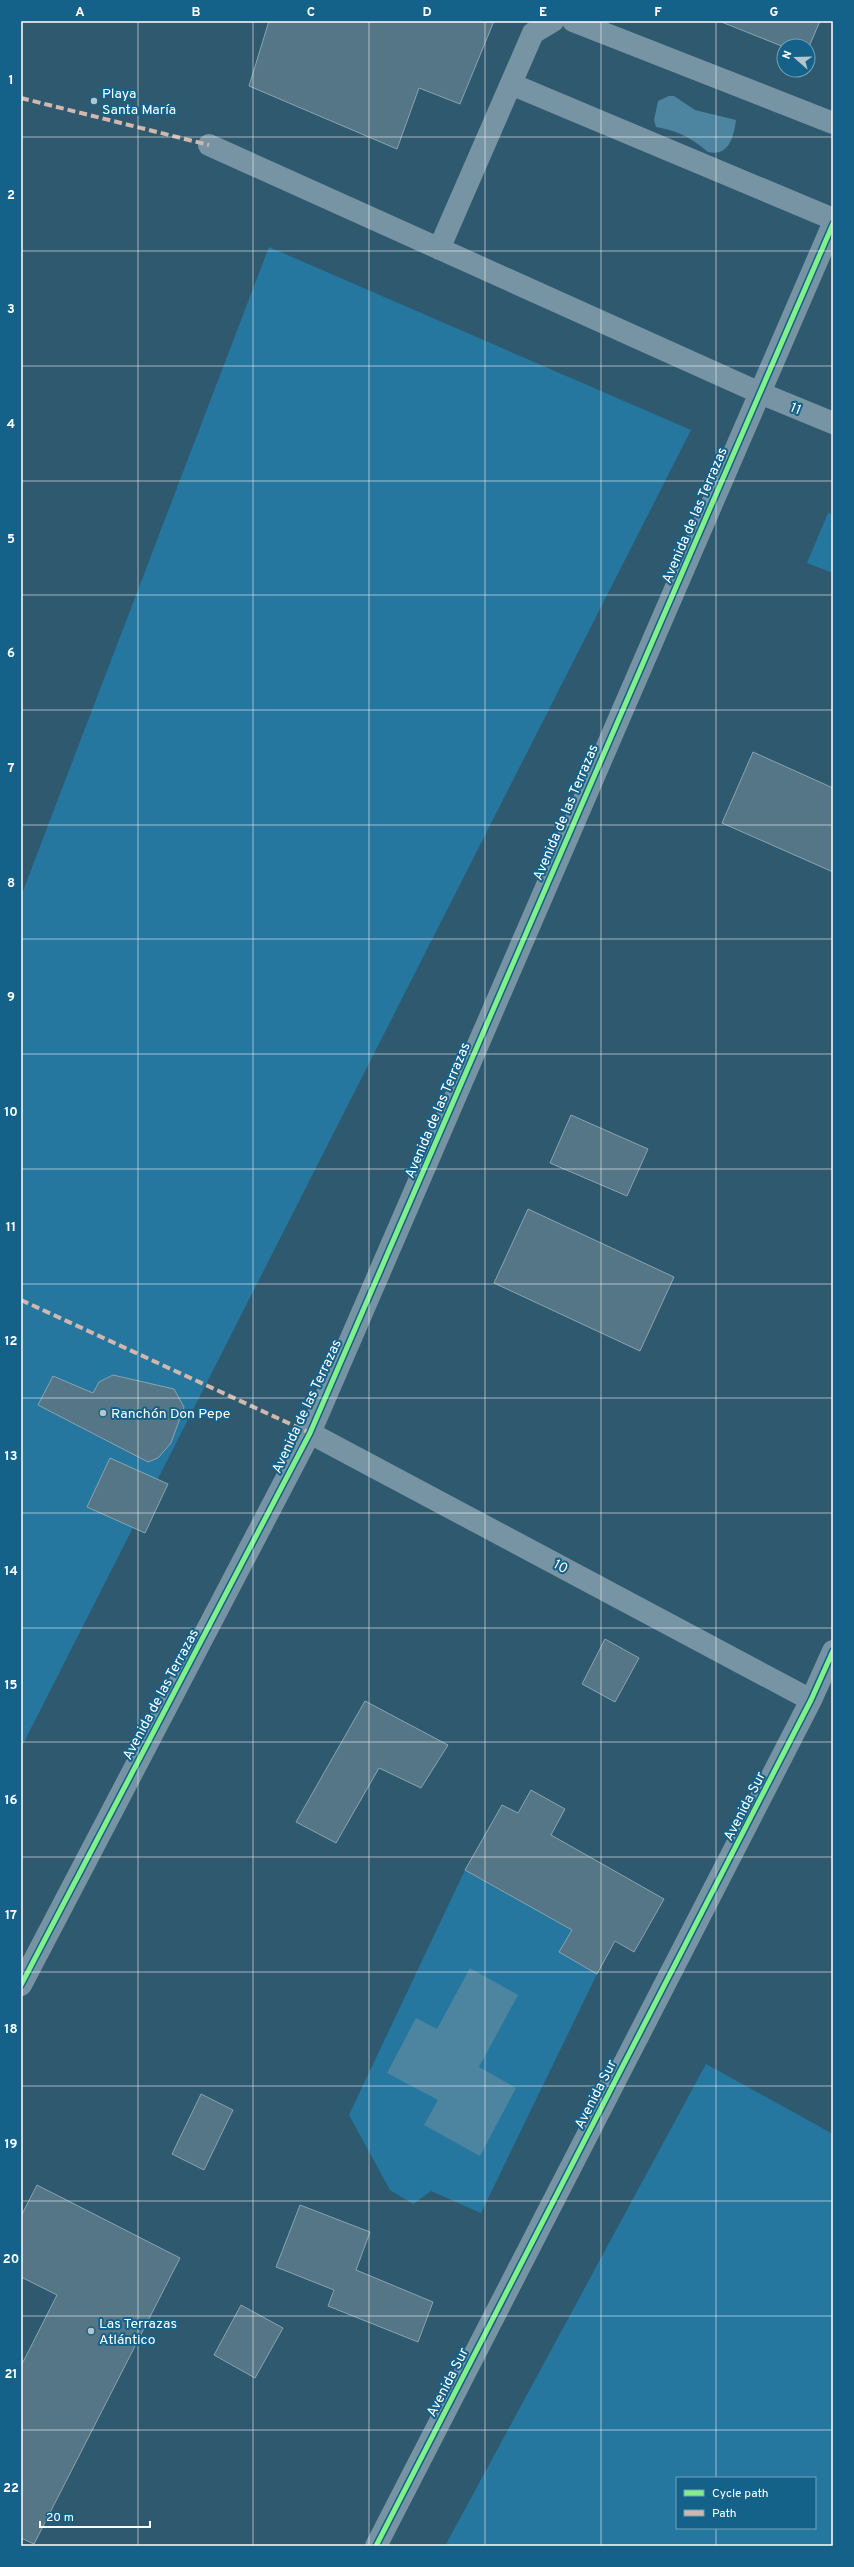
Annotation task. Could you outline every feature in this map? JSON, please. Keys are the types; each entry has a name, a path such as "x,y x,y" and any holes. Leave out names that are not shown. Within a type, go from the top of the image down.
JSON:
{"street":[{"path":"439,249 533,33 553,21"},
{"path":"572,21 833,123"},
{"path":"511,84 833,219"},
{"name":"11","path":"209,145 760,393 833,423"},
{"name":"Avenida de las Terrazas","path":"21,1985 310,1433 833,224"},
{"name":"10","path":"310,1433 811,1700"},
{"name":"Avenida Sur","path":"376,2546 811,1700 833,1651"}],"shaded area":[{"path":"669,96 674,96 695,110 736,120 732,138 726,148 715,153 708,152 684,136 656,127 654,120 658,101"},
{"path":"269,247 691,430 21,1748 21,896"},
{"path":"828,513 833,515 833,573 807,563"},
{"path":"465,1870 572,1930 560,1952 597,1974 481,2213 431,2191 413,2204 390,2190 349,2115"},
{"path":"470,1968 518,1995 479,2067 516,2088 480,2156 424,2125 438,2100 387,2073 416,2018 437,2029"},
{"path":"706,2064 833,2134 833,2546 445,2546"}],"building":[{"path":"269,21 494,21 460,104 419,88 397,149 249,86"},
{"path":"719,21 820,21 813,38 776,38 776,44"},
{"path":"753,752 833,788 833,872 722,823"},
{"path":"571,1115 648,1149 627,1196 550,1163"},
{"path":"528,1209 674,1277 640,1351 494,1283"},
{"path":"113,1375 174,1389 184,1407 171,1443 158,1458 148,1462 38,1405 53,1376 93,1393 99,1382"},
{"path":"110,1458 168,1484 145,1533 87,1507"},
{"path":"605,1639 639,1658 615,1702 582,1684"},
{"path":"365,1701 448,1745 421,1788 379,1768 336,1843 296,1822"},
{"path":"531,1790 565,1809 551,1835 664,1899 634,1952 615,1941 597,1974 559,1952 572,1930 465,1870 502,1805 518,1813"},
{"path":"201,2094 233,2110 204,2170 172,2154"},
{"name":"Las Terrazas Atlántico","path":"37,2185 180,2258 34,2544 21,2538 21,2366 57,2295 21,2277 21,2216"},
{"path":"300,2205 370,2232 356,2270 433,2302 418,2342 328,2306 334,2290 276,2267"},
{"path":"241,2305 283,2328 255,2378 214,2355"}],"marked path":[{"path":"21,98 209,145"},
{"path":"21,1300 310,1433"}],"cycle path":[{"path":"21,1985 310,1433 833,224"},
{"path":"376,2546 811,1700 833,1651"}],"place":[{"name":"Playa Santa María","path":"94,101"},
{"name":"Ranchón Don Pepe","path":"103,1413"},
{"name":"Las Terrazas Atlántico","path":"91,2331"}]}
